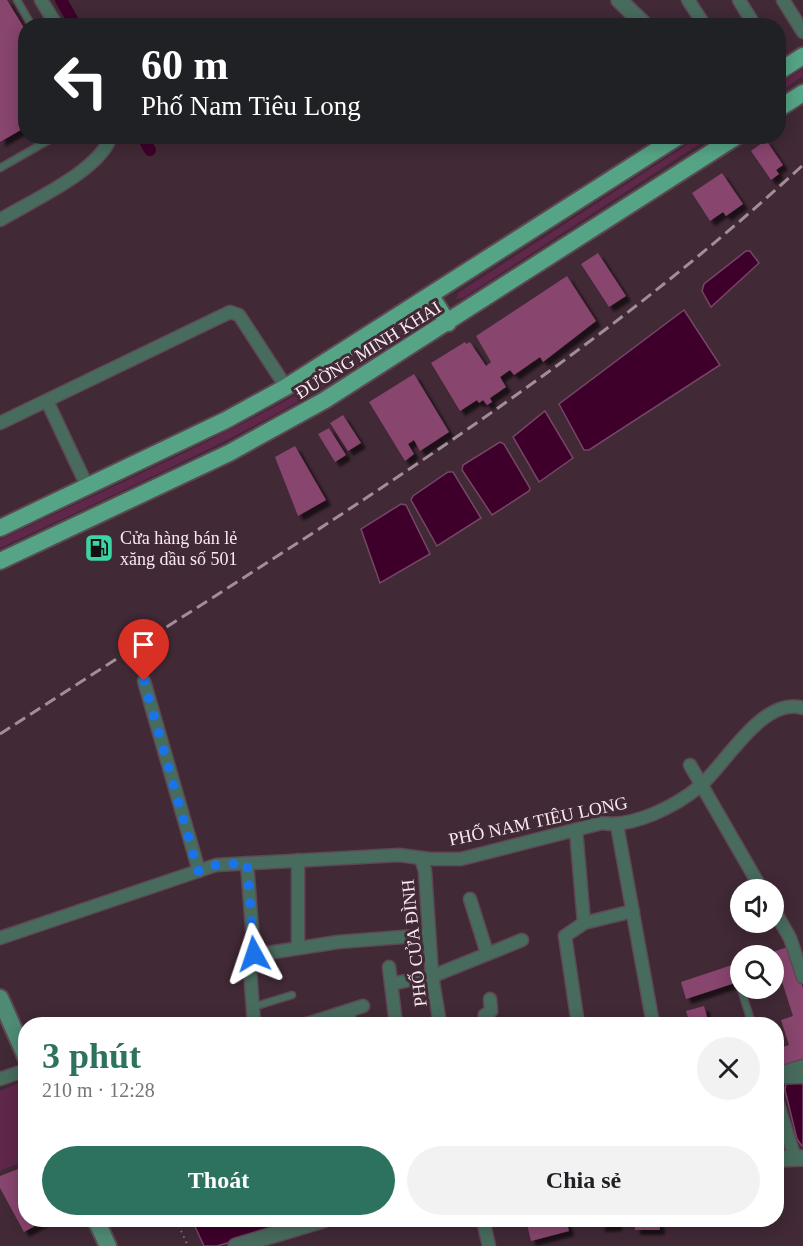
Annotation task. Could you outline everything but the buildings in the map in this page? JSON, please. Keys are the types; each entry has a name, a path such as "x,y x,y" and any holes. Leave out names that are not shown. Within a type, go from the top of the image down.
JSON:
{"main road":[{"path":"786,65 803,56"},
{"path":"786,104 803,93"},
{"name":"ĐƯỜNG MINH KHAI","path":"0,528 226,420 286,387 667,144"},
{"name":"ĐƯỜNG MINH KHAI","path":"0,561 229,453 325,400 725,144"},
{"path":"431,296 448,323"},
{"path":"0,998 18,1039"},
{"path":"99,1227 108,1246"}],"street":[{"path":"41,0 52,18"},
{"path":"688,0 700,18"},
{"path":"739,0 750,18"},
{"path":"783,0 803,32"},
{"path":"621,1 638,18"},
{"path":"0,220 89,166 109,144"},
{"path":"0,423 231,312 239,315 286,387"},
{"path":"47,401 87,486"},
{"path":"144,681 198,871"},
{"name":"PHỐ NAM TIÊU LONG","path":"0,938 216,865 399,855 461,859 602,823 617,825 665,806 701,786 742,736 774,713 794,705 803,708"},
{"path":"690,765 756,879"},
{"path":"617,825 652,1017"},
{"path":"576,830 584,923"},
{"name":"PHỐ CỬA ĐÌNH","path":"421,858 426,871 428,935 439,1017"},
{"path":"298,860 298,948"},
{"path":"247,863 254,954"},
{"path":"470,899 487,952"},
{"path":"577,1017 565,936 568,931 584,923 633,911"},
{"path":"784,928 802,971"},
{"path":"253,1017 249,956 298,948 428,935"},
{"path":"391,984 432,976 487,952 522,940"},
{"path":"389,967 395,1017"},
{"path":"486,1017 485,1015 491,1011 490,999"},
{"path":"329,1017 363,1006"},
{"path":"347,1011 349,1017"},
{"path":"784,1073 803,1066"},
{"path":"0,1079 18,1073"},
{"path":"784,1076 803,1077"},
{"path":"784,1120 799,1158 784,1159"},
{"path":"236,1246 261,1242 303,1227"},
{"path":"485,1227 489,1246"}],"lane":[{"path":"17,0 27,18"},
{"path":"0,168 42,144"},
{"path":"252,1007 292,995"},
{"path":"744,999 750,1017"}],"path":[{"path":"179,1227 188,1246"}],"shaded area":[{"path":"803,69 803,76 786,87 786,80"},
{"path":"688,144 699,144 463,298 456,299 458,293"},
{"path":"746,251 750,251 759,263 711,307 702,291 704,284"},
{"path":"684,310 720,365 589,450 584,450 559,404"},
{"path":"413,322 418,322 418,326 369,359 267,419 161,473 0,548 0,540 263,413 314,385"},
{"path":"545,411 573,458 539,482 513,437"},
{"path":"500,442 504,444 530,488 529,491 492,515 462,470 463,465"},
{"path":"448,472 453,472 481,518 437,546 411,500 413,496"},
{"path":"401,504 406,505 430,554 380,583 361,529"},
{"path":"18,1083 18,1164 0,1171 0,1091"},
{"path":"803,1083 802,1146 797,1139 785,1090 786,1084"},
{"path":"195,1227 281,1227 217,1246 204,1246"}],"waterway":[{"path":"61,0 71,18"},
{"path":"147,144 150,150"}],"railway":[{"path":"0,734 311,534 515,396 614,323 710,246 803,165"}],"place":[{"name":"Cửa hàng bán lẻ xăng dầu số 501","path":"99,548"}],"route":[{"path":"144,681 149,689 198,871 216,865 247,863 254,954"}]}
